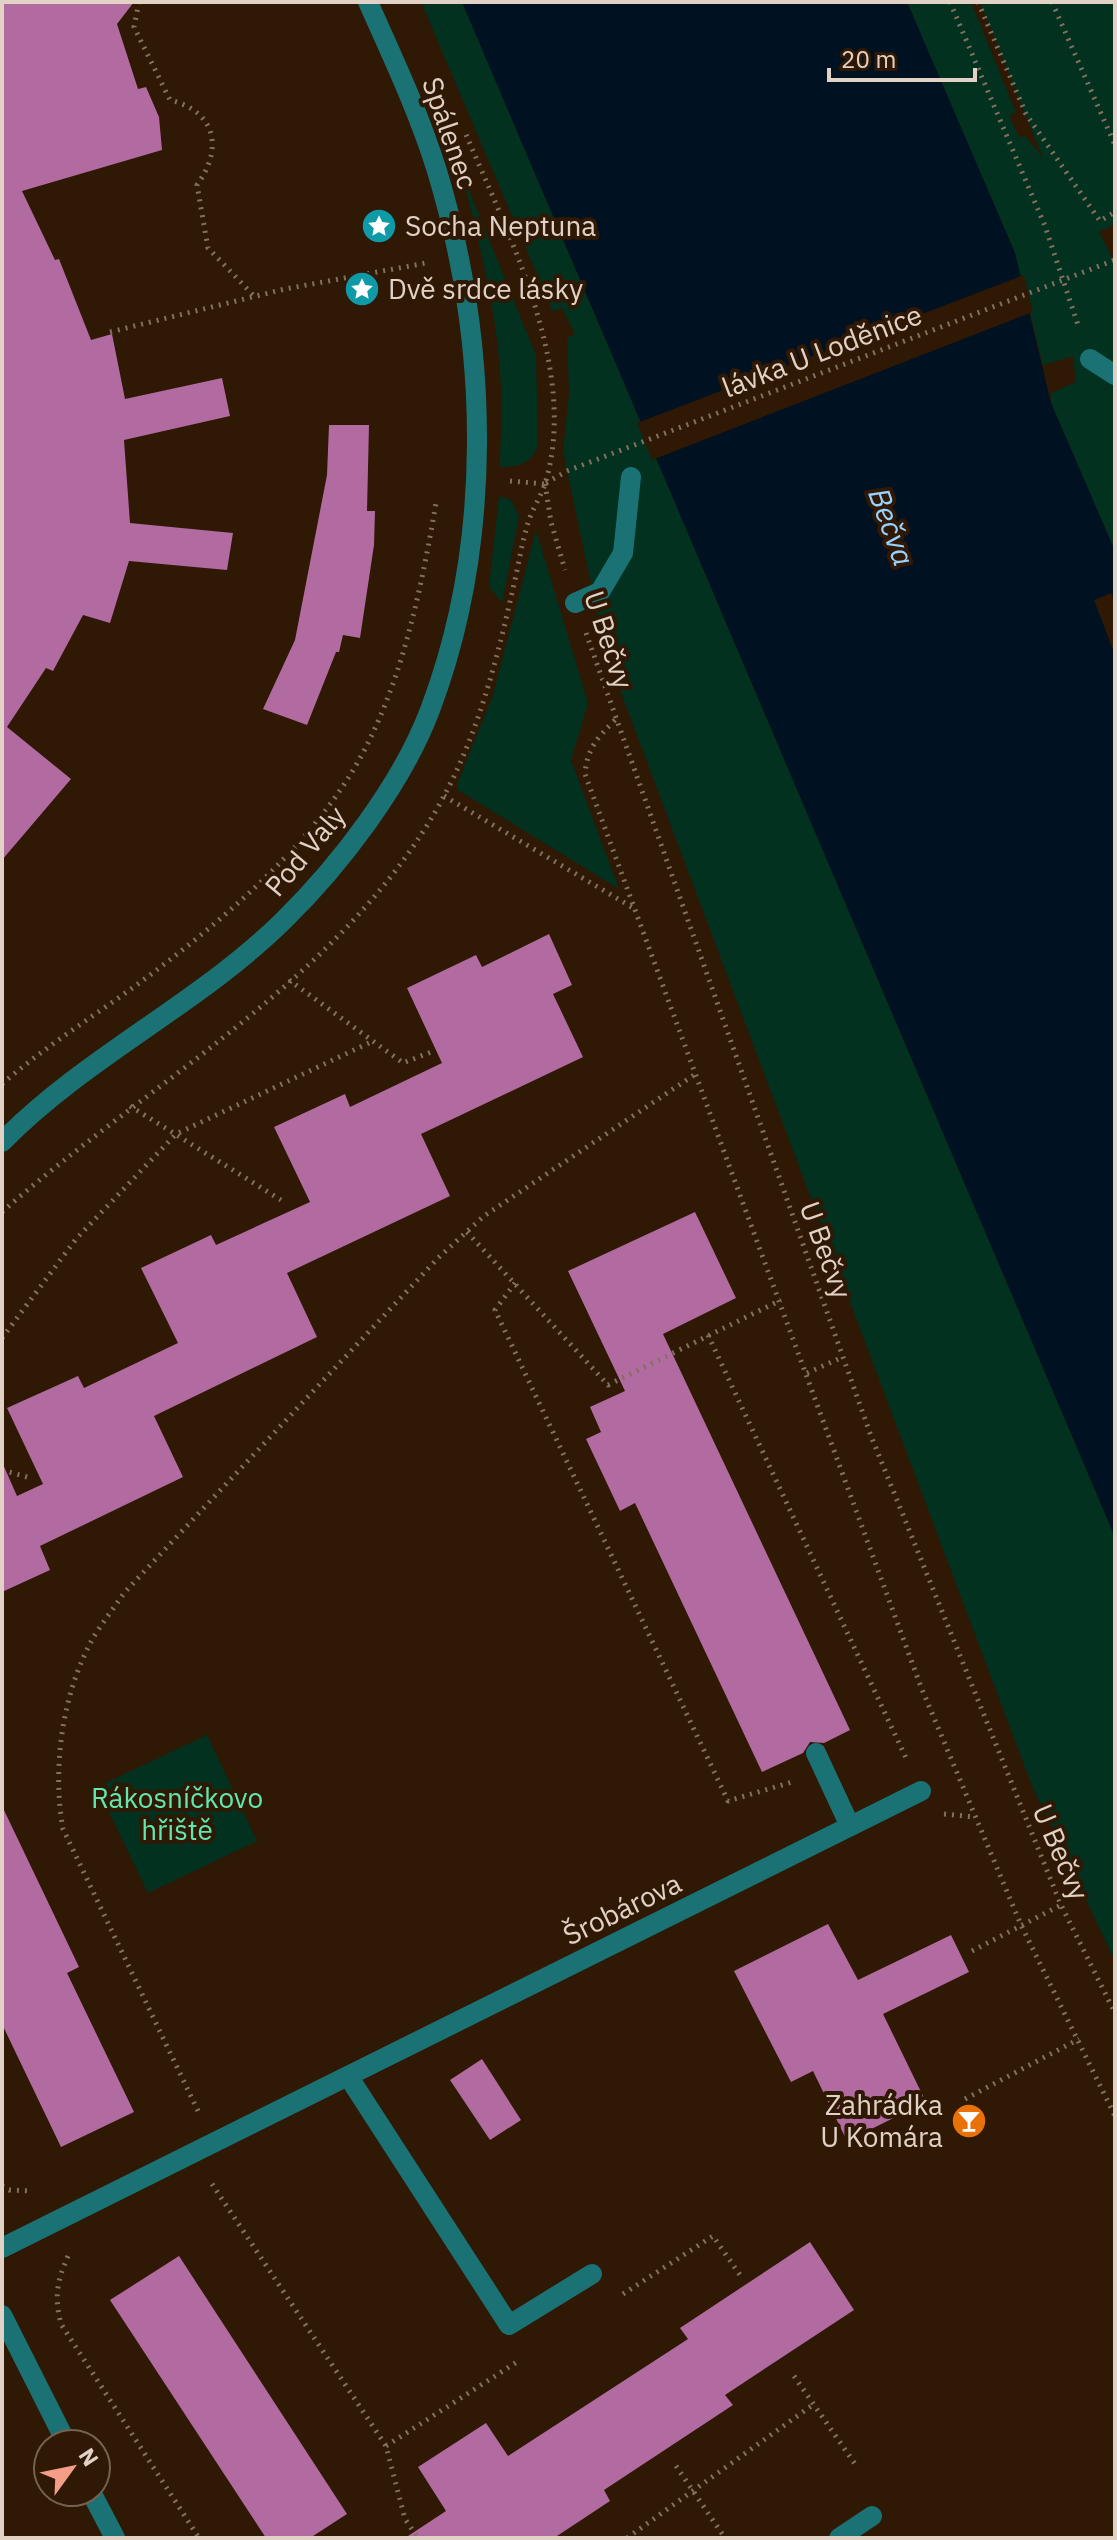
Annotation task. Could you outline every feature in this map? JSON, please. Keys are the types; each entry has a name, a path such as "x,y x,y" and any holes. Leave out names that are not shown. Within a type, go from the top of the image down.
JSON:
{"street":[{"name":"Spálenec","path":"368,2 408,90 437,171 453,233 468,312 478,479"},
{"path":"1090,359 1115,375"},
{"path":"575,603 600,592 623,553 631,477"},
{"name":"Pod Valy","path":"2,1142 68,1087 222,973 284,921 340,857 384,798 429,712 453,634 478,479"},
{"path":"820,1763 850,1826"},
{"name":"Šrobárova","path":"2,2248 921,1791"},
{"path":"348,2076 509,2325 592,2274"},
{"path":"2,2315 59,2428"},
{"path":"99,2508 115,2538"},
{"path":"839,2538 872,2516"}],"path":[{"path":"139,2 134,27 170,100 186,104 199,114 210,131 212,162 197,185 208,248 254,296"},
{"path":"950,2 1045,226 1090,359"},
{"path":"978,2 1026,114 1100,221 1115,212"},
{"path":"1052,2 1115,145"},
{"name":"U Bečvy","path":"462,126 544,330 553,399 545,484 551,522 615,720 888,1479 1061,1905 1115,2013"},
{"path":"426,273 428,250"},
{"name":"lávka U Loděnice","path":"545,484 567,471 1115,260"},
{"path":"110,332 254,296 427,263"},
{"path":"500,481 545,484"},
{"path":"2,1084 156,971 245,896 308,833 348,777 403,653 438,488"},
{"path":"615,720 594,740 587,756 585,774 921,1687 1021,1925 1115,2116"},
{"path":"444,796 635,909"},
{"path":"289,980 403,1063 434,1051"},
{"path":"2,1338 76,1239 176,1134 373,1041"},
{"path":"214,2143 76,1863 63,1829 56,1792 74,1684 92,1639 124,1593 484,1216 697,1073"},
{"path":"130,1106 281,1200"},
{"path":"467,1232 608,1385 781,1300"},
{"path":"515,1283 495,1310 728,1801 820,1763"},
{"path":"708,1335 921,1791"},
{"path":"807,1373 843,1357"},
{"path":"2,1470 27,1477"},
{"path":"972,1951 1061,1905"},
{"path":"965,2099 1079,2039"},
{"path":"212,2184 386,2446 405,2519 418,2538"},
{"path":"2,2186 9,2190 37,2190 69,2256 59,2277 54,2299 61,2324 199,2538"},
{"path":"794,2376 855,2464"},
{"path":"627,2538 814,2404"},
{"path":"676,2466 725,2538"}],"green space":[{"path":"421,2 462,2 1115,1537 1115,1961 1032,1786 606,653 563,452 569,393 567,338 575,334 562,308 553,312"},
{"path":"907,2 971,2 1016,113 1009,115 1019,137 1025,136 1043,158 980,2 1115,2 1115,224 1099,232 1115,263 1115,551 1051,403 1051,393 1076,382 1073,356 1043,365 1015,253"},
{"path":"462,173 536,355 538,445 528,460 513,466 500,467 502,397 496,333 487,279"},
{"path":"499,496 511,500 519,516 502,603 489,587"},
{"path":"536,530 588,703 571,760 619,889 458,790 458,782 493,695"},
{"name":"Rákosníčkovo hřiště","path":"207,1735 257,1841 148,1893 97,1787"}],"water":[{"name":"Bečva","path":"462,2 907,2 1015,253 1051,403 1115,551 1115,603 1111,593 1094,600 1115,655 1115,1537"}],"pier":[{"path":"1024,275 1033,312 652,460 637,423"}],"building":[{"path":"2,2 134,2 117,24 138,89 146,87 159,117 162,150 22,191 55,260 59,259 91,340 112,334 125,399 222,378 230,416 124,440 130,523 233,533 227,570 129,561 110,623 83,615 53,671 46,668 7,727 71,779 2,860"},
{"path":"329,425 369,425 367,511 375,511 374,545 360,638 343,635 339,652 336,652 307,725 263,709 295,640 327,475"},
{"path":"549,934 572,985 553,994 583,1057 421,1134 450,1196 287,1273 317,1337 154,1416 183,1477 40,1546 50,1570 2,1592 2,1462 17,1496 43,1484 7,1408 78,1376 84,1388 178,1343 141,1268 211,1235 216,1245 310,1202 274,1127 345,1094 350,1107 442,1063 407,988 476,955 482,967"},
{"path":"695,1212 736,1298 663,1334 850,1730 824,1743 810,1742 803,1753 762,1772 635,1503 620,1511 586,1439 601,1432 590,1407 625,1391 568,1271"},
{"path":"2,1806 79,1967 67,1973 134,2112 61,2147 2,2024"},
{"path":"828,1924 858,1980 951,1935 969,1972 883,2014 926,2102 847,2141 813,2071 791,2082 734,1971"},
{"path":"482,2059 521,2120 490,2140 450,2080"},
{"path":"810,2242 854,2310 725,2395 733,2405 604,2490 610,2501 554,2538 405,2538 446,2511 418,2467 486,2423 508,2456 688,2339 680,2328"},
{"path":"179,2256 347,2514 310,2538 266,2538 110,2300"}],"place":[{"name":"Socha Neptuna","path":"379,226"},
{"name":"Dvě srdce lásky","path":"362,289"},
{"name":"Zahrádka U Komára","path":"969,2121"}]}
